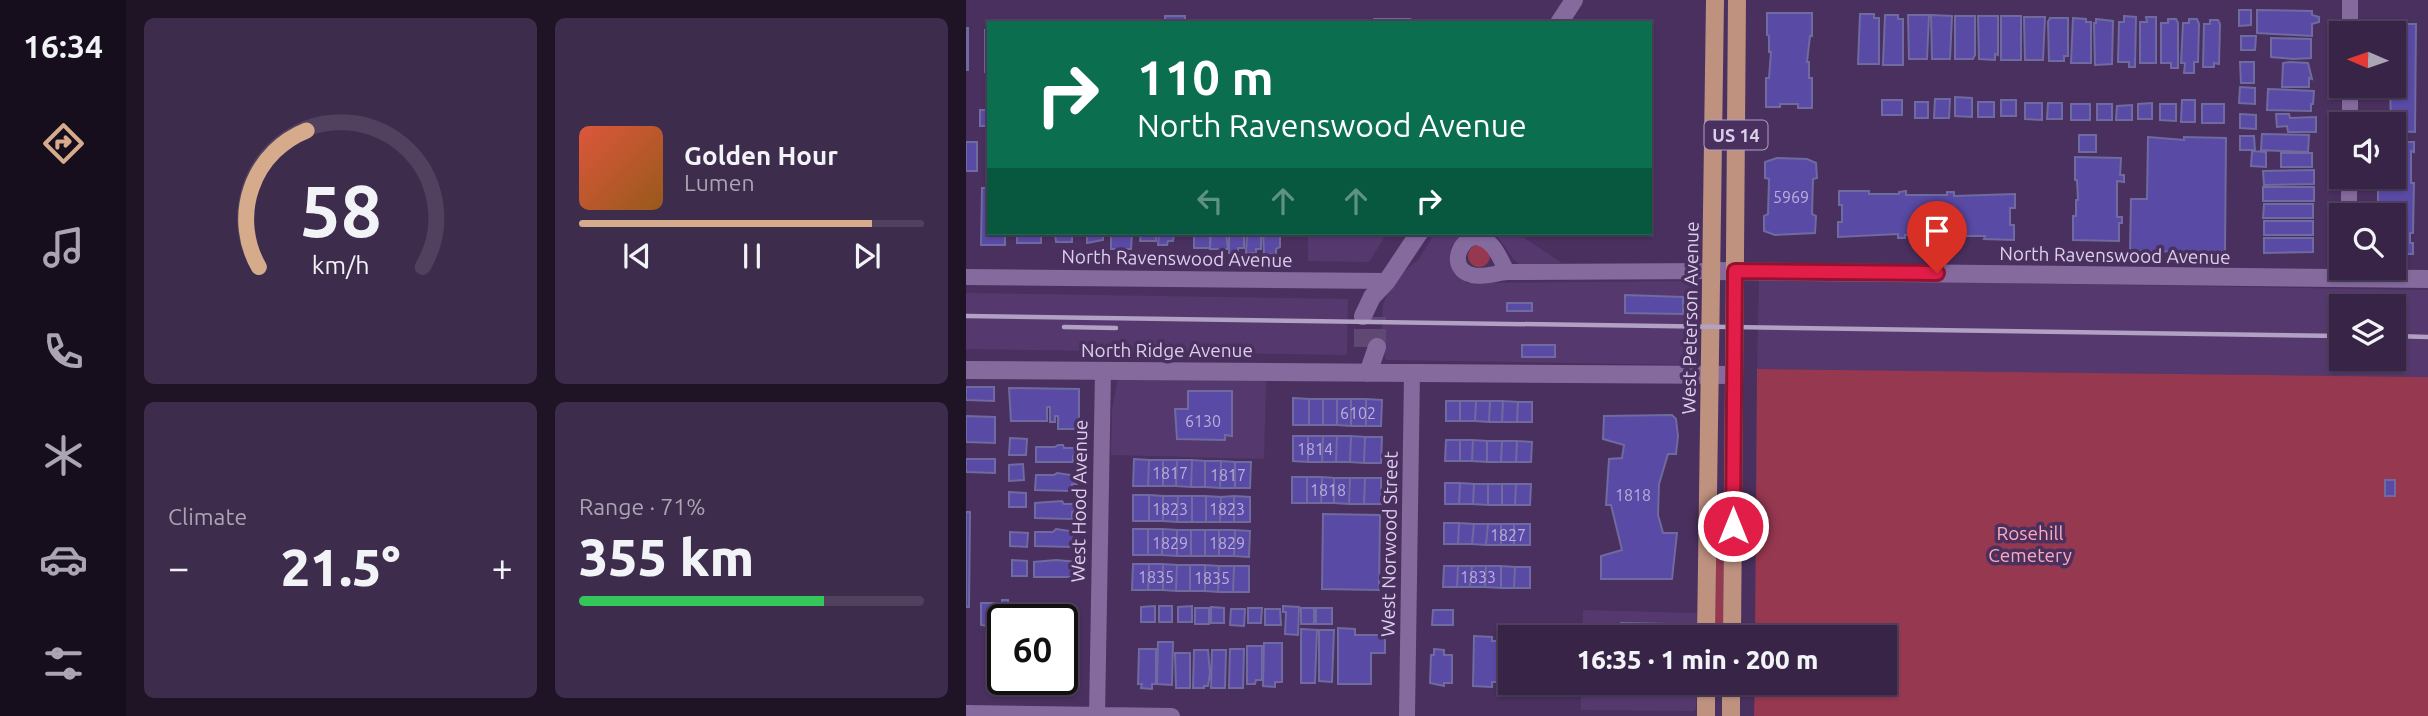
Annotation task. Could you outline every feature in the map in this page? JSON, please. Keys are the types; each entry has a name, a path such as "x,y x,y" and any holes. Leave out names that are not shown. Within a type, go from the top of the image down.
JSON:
{"main road":[{"path":"1560,21 1574,0"},
{"name":"West Peterson Avenue","path":"1706,625 1715,0"},
{"name":"US 14","path":"1732,625 1737,0"},
{"path":"1370,316 1387,281 1418,235"},
{"name":"North Ravenswood Avenue","path":"1712,271 2329,273"},
{"name":"North Ravenswood Avenue","path":"2406,277 2428,279"},
{"path":"1370,347 1368,373 1734,375"},
{"name":"North Ridge Avenue","path":"966,370 1368,373"},
{"path":"1706,695 1706,716"},
{"path":"1731,695 1731,716"}],"street":[{"path":"2350,0 2350,21"},
{"name":"North Ravenswood Avenue","path":"1507,272 1712,271"},
{"name":"North Ravenswood Avenue","path":"966,276 1387,281"},
{"name":"West Hood Avenue","path":"1097,715 1102,371"},
{"name":"West Norwood Street","path":"1407,716 1412,373"},
{"path":"966,713 1172,716"}],"shaded area":[{"path":"1308,235 1386,235 1369,262 1308,261"},
{"path":"1434,235 1460,235 1451,247 1450,263 1454,272 1467,283 1698,281 1696,361 1688,365 1386,360 1381,345 1383,305 1400,275 1418,260"},
{"path":"1496,235 1520,235 1562,263 1519,264"},
{"path":"1759,279 2428,290 2428,377 1757,369"},
{"path":"966,293 1348,299 1347,355 966,349"},
{"path":"1122,378 1266,381 1264,459 1111,455 1112,410 1117,381"},
{"path":"1583,610 1698,613 1698,625 1582,625"},
{"path":"1581,695 1697,695 1696,709 1693,711 1581,710"}],"green space":[{"path":"1479,245 1489,252 1490,256 1483,266 1479,267 1469,260 1468,256 1475,246"},
{"name":"Rosehill Cemetery","path":"1757,369 2428,377 2428,716 1754,716 1755,695 1897,695 1897,625 1755,625"},
{"path":"1716,522 1723,522 1723,625 1715,625"}],"building":[{"path":"2239,10 2251,10 2251,25 2239,26"},
{"path":"2257,10 2312,11 2312,15 2319,17 2319,22 2312,24 2312,36 2257,33"},
{"path":"1767,13 1812,13 1812,36 1807,62 1809,78 1812,78 1812,108 1798,108 1798,104 1766,107 1766,78 1769,78 1771,52 1767,35"},
{"path":"1860,14 1874,14 1874,18 1879,18 1879,64 1858,64"},
{"path":"1885,15 1898,15 1898,19 1903,19 1903,65 1883,65"},
{"path":"1908,15 1929,15 1927,59 1909,59"},
{"path":"1931,15 1952,16 1950,59 1932,59"},
{"path":"1165,16 1185,16 1185,21 1165,21"},
{"path":"1955,16 1975,16 1973,59 1955,59"},
{"path":"1978,16 1998,16 1998,55 1995,54 1995,60 1979,59"},
{"path":"2001,16 2021,16 2021,60 2001,60"},
{"path":"2124,16 2136,17 2135,67 2129,67 2129,62 2118,62 2119,22 2124,22"},
{"path":"2024,17 2045,17 2043,60 2025,60"},
{"path":"2146,17 2156,17 2156,63 2140,63 2140,22 2147,22"},
{"path":"2050,18 2068,18 2068,56 2064,56 2064,61 2049,61"},
{"path":"2073,18 2091,22 2091,63 2071,63"},
{"path":"1374,19 1410,19 1409,21"},
{"path":"2096,19 2113,21 2112,64 2095,65"},
{"path":"2168,19 2176,19 2178,23 2178,68 2171,68 2171,63 2161,63 2161,23 2168,23"},
{"path":"2189,19 2197,19 2199,24 2198,62 2194,62 2194,73 2184,73 2185,63 2181,63 2183,23 2189,23"},
{"path":"1428,20 1517,21 1427,21"},
{"path":"2210,20 2218,20 2220,24 2219,64 2203,67 2204,24 2210,24"},
{"path":"2406,24 2416,24 2415,132 2406,132 2406,112 2391,112 2390,98 2406,98"},
{"path":"968,28 968,70 966,70"},
{"path":"985,30 987,30 987,72"},
{"path":"2241,36 2256,36 2255,50 2241,50"},
{"path":"2271,38 2311,39 2311,58 2271,57"},
{"path":"2240,62 2254,62 2254,83 2241,83"},
{"path":"2283,63 2308,63 2312,79 2309,78 2309,87 2282,87"},
{"path":"2240,87 2255,88 2255,104 2239,103"},
{"path":"2268,89 2314,91 2311,111 2267,110"},
{"path":"1955,97 1972,98 1972,117 1955,116"},
{"path":"1935,99 1950,99 1949,118 1934,118"},
{"path":"1882,100 1902,100 1902,115 1882,115"},
{"path":"2001,100 2016,100 2016,116 2001,116"},
{"path":"2182,100 2195,100 2195,122 2181,122"},
{"path":"1915,102 1928,102 1928,118 1915,118"},
{"path":"1978,102 1994,102 1994,117 1978,117"},
{"path":"2025,103 2042,103 2042,120 2025,119"},
{"path":"2048,103 2062,103 2062,119 2047,119"},
{"path":"2152,103 2152,119 2138,119 2138,104"},
{"path":"2071,104 2090,104 2090,120 2071,120"},
{"path":"2097,104 2112,104 2112,120 2097,120"},
{"path":"2160,104 2176,104 2176,121 2160,120"},
{"path":"2202,104 2224,104 2224,123 2202,123"},
{"path":"2132,105 2132,120 2116,120 2117,106"},
{"path":"980,110 987,110 987,126 980,126"},
{"path":"2240,114 2256,115 2256,129 2240,128"},
{"path":"2276,114 2289,114 2290,118 2316,117 2316,132 2288,132 2287,126 2277,127"},
{"path":"2262,134 2309,135 2308,152 2261,150"},
{"path":"2079,135 2096,135 2096,152 2079,152"},
{"path":"2240,136 2254,136 2255,150 2240,150"},
{"path":"2148,137 2184,140 2184,137 2226,138 2225,252 2130,251 2131,199 2147,199"},
{"path":"966,142 977,142 977,171 966,171"},
{"path":"2406,142 2414,142 2414,152 2411,151 2411,183 2414,183 2413,233 2410,233 2413,254 2406,254 2406,203 2378,203 2378,189 2406,189"},
{"path":"2252,151 2266,152 2266,167 2251,166"},
{"path":"2281,153 2312,153 2312,167 2281,167"},
{"path":"2075,157 2121,158 2120,175 2124,175 2124,182 2117,181 2117,217 2122,217 2122,223 2119,223 2119,241 2073,240 2073,216 2076,216 2078,200"},
{"path":"1777,158 1807,159 1816,163 1817,178 1813,179 1812,214 1816,216 1815,233 1775,235 1764,231 1764,216 1768,214 1769,179 1765,178 1765,162"},
{"path":"2314,170 2314,184 2264,185 2263,171"},
{"path":"2263,187 2314,187 2314,201 2263,201"},
{"path":"982,188 987,188 987,235 1005,235 1005,245 981,245"},
{"path":"1839,191 1899,194 1906,191 1906,195 1947,195 1947,192 1954,192 1954,196 2015,194 2015,208 2010,208 2010,225 2014,225 2014,240 1984,239 1985,236 1947,238 1947,235 1931,233 1905,235 1905,238 1898,238 1898,234 1838,237 1838,222 1842,222"},
{"path":"2264,204 2313,204 2313,218 2263,218"},
{"path":"2264,221 2313,221 2313,235 2264,235"},
{"path":"1017,235 1041,235 1041,243 1017,243"},
{"path":"1055,235 1072,235 1072,242 1056,242"},
{"path":"1087,235 1103,235 1103,240 1087,243"},
{"path":"1111,235 1132,235 1131,249 1111,249"},
{"path":"1141,235 1156,235 1156,241 1140,241"},
{"path":"1159,235 1174,235 1173,241 1168,241 1167,245 1158,245"},
{"path":"1194,235 1210,235 1210,248 1194,248"},
{"path":"1211,235 1226,235 1228,249 1210,249"},
{"path":"1229,235 1244,235 1244,248 1238,248 1238,253 1229,253"},
{"path":"1247,235 1261,235 1261,249 1256,249 1256,253 1246,253"},
{"path":"1263,235 1280,235 1280,247 1276,249 1276,254 1264,254"},
{"path":"2264,238 2313,238 2313,252 2264,253"},
{"path":"1625,295 1683,297 1683,314 1625,313"},
{"path":"1507,303 1532,303 1532,311 1507,311"},
{"path":"1522,345 1555,345 1555,357 1522,357"},
{"path":"966,387 994,387 994,401 966,400"},
{"path":"1009,388 1079,389 1079,429 1058,429 1058,416 1055,416 1055,422 1050,422 1050,407 1047,407 1047,421 1011,421"},
{"path":"1188,391 1232,391 1232,436 1225,435 1225,440 1177,439 1175,409 1188,409"},
{"path":"1293,398 1309,399 1309,425 1293,425"},
{"path":"1309,399 1323,399 1323,425 1309,425"},
{"path":"1323,399 1337,399 1337,425 1323,425"},
{"path":"1337,399 1351,399 1351,426 1337,425"},
{"path":"1351,399 1366,399 1366,426 1351,426"},
{"path":"1366,399 1382,400 1381,426 1366,426"},
{"path":"1446,401 1460,401 1460,421 1446,421"},
{"path":"1460,401 1476,401 1475,421 1460,421"},
{"path":"1476,401 1490,401 1489,422 1475,421"},
{"path":"1490,401 1503,401 1502,422 1489,422"},
{"path":"1503,401 1518,402 1517,422 1502,422"},
{"path":"1518,402 1532,402 1532,422 1517,422"},
{"path":"1672,415 1676,419 1678,436 1676,454 1668,454 1659,484 1658,515 1663,533 1677,533 1672,579 1601,579 1601,556 1622,550 1611,505 1606,505 1609,459 1622,458 1624,445 1603,439 1604,416"},
{"path":"966,416 995,417 995,443 966,442"},
{"path":"1293,436 1308,436 1308,462 1293,461"},
{"path":"1308,436 1323,436 1322,462 1308,462"},
{"path":"1323,436 1337,436 1336,462 1322,462"},
{"path":"1337,436 1351,436 1350,462 1336,462"},
{"path":"1351,436 1365,437 1364,463 1350,462"},
{"path":"1365,437 1382,437 1381,463 1364,463"},
{"path":"1010,438 1027,439 1026,455 1009,455"},
{"path":"1446,440 1460,440 1460,461 1445,461"},
{"path":"1460,440 1473,440 1472,461 1460,461"},
{"path":"1473,440 1487,441 1487,462 1472,461"},
{"path":"1487,441 1502,441 1501,462 1487,462"},
{"path":"1502,441 1517,441 1516,462 1501,462"},
{"path":"1517,441 1532,442 1531,462 1516,462"},
{"path":"1058,445 1078,448 1078,456 1073,456 1073,462 1036,462 1036,447"},
{"path":"966,459 995,459 995,473 966,472"},
{"path":"1134,459 1149,460 1148,486 1133,486"},
{"path":"1149,460 1163,460 1163,486 1148,486"},
{"path":"1163,460 1177,460 1176,486 1163,486"},
{"path":"1177,460 1192,460 1191,487 1176,486"},
{"path":"1192,460 1205,461 1205,487 1191,487"},
{"path":"1205,461 1221,461 1220,488 1205,487"},
{"path":"1221,461 1235,462 1235,488 1220,488"},
{"path":"1235,462 1251,462 1250,488 1235,488"},
{"path":"1023,464 1024,480 1009,481 1009,465"},
{"path":"1057,473 1078,476 1077,484 1072,484 1071,491 1035,490 1036,475"},
{"path":"1292,477 1307,477 1307,503 1292,503"},
{"path":"1307,477 1322,477 1321,503 1307,503"},
{"path":"1322,477 1334,478 1334,503 1321,503"},
{"path":"1334,478 1350,478 1349,504 1334,503"},
{"path":"1350,478 1365,478 1364,504 1349,504"},
{"path":"1365,478 1381,478 1381,504 1364,504"},
{"path":"2385,480 2395,480 2395,496 2385,496"},
{"path":"1445,483 1460,483 1459,504 1445,504"},
{"path":"1460,483 1474,484 1473,504 1459,504"},
{"path":"1474,484 1488,484 1488,505 1473,504"},
{"path":"1488,484 1502,484 1502,505 1488,505"},
{"path":"1502,484 1516,484 1515,505 1502,505"},
{"path":"1516,484 1531,484 1530,505 1515,505"},
{"path":"1009,492 1026,493 1026,507 1009,507"},
{"path":"1133,495 1149,495 1149,521 1133,521"},
{"path":"1149,495 1163,496 1163,521 1149,521"},
{"path":"1163,496 1178,496 1177,522 1163,521"},
{"path":"1178,496 1192,496 1192,522 1177,522"},
{"path":"1192,496 1206,496 1206,522 1192,522"},
{"path":"1206,496 1221,497 1220,522 1206,522"},
{"path":"1234,496 1250,497 1250,522 1234,522"},
{"path":"1234,496 1234,522 1220,522 1221,497"},
{"path":"1062,501 1064,504 1077,504 1077,512 1072,512 1072,519 1035,518 1035,503"},
{"path":"966,512 970,512 969,607 966,607"},
{"path":"1323,514 1380,515 1379,590 1322,589"},
{"path":"1444,523 1459,523 1458,544 1444,544"},
{"path":"1459,523 1474,524 1472,544 1458,544"},
{"path":"1474,524 1488,524 1486,545 1472,544"},
{"path":"1488,524 1501,524 1501,545 1486,545"},
{"path":"1501,524 1514,524 1514,545 1501,545"},
{"path":"1514,524 1530,524 1530,545 1514,545"},
{"path":"1056,529 1077,532 1077,540 1072,541 1072,547 1035,546 1035,532 1053,532"},
{"path":"1133,529 1148,529 1148,555 1133,555"},
{"path":"1148,529 1163,529 1162,555 1148,555"},
{"path":"1163,529 1177,530 1177,556 1162,555"},
{"path":"1177,530 1191,530 1191,556 1177,556"},
{"path":"1191,530 1205,530 1205,556 1191,556"},
{"path":"1205,530 1219,530 1219,556 1205,556"},
{"path":"1219,530 1235,530 1234,556 1219,556"},
{"path":"1235,530 1250,531 1249,557 1234,556"},
{"path":"1010,532 1028,533 1027,547 1010,546"},
{"path":"1012,560 1027,561 1027,576 1012,576"},
{"path":"1034,562 1077,562 1077,571 1071,571 1072,577 1034,577"},
{"path":"1133,564 1149,564 1148,590 1132,590"},
{"path":"1149,564 1163,564 1163,590 1148,590"},
{"path":"1163,564 1177,565 1176,591 1163,590"},
{"path":"1177,565 1190,565 1190,591 1176,591"},
{"path":"1190,565 1205,565 1205,591 1190,591"},
{"path":"1205,565 1219,566 1218,592 1205,591"},
{"path":"1219,566 1234,566 1233,592 1218,592"},
{"path":"1234,566 1249,566 1249,592 1233,592"},
{"path":"1444,566 1458,566 1457,587 1443,587"},
{"path":"1458,566 1472,566 1470,587 1457,587"},
{"path":"1472,566 1486,566 1485,587 1470,587"},
{"path":"1486,566 1501,566 1501,588 1485,587"},
{"path":"1501,566 1515,567 1514,588 1501,588"},
{"path":"1515,567 1530,567 1530,588 1514,588"},
{"path":"1002,600 1008,600 1008,604 987,604 987,626 981,625 981,603 1002,603"},
{"path":"1155,606 1155,622 1141,622 1141,607"},
{"path":"1159,606 1172,606 1172,622 1159,622"},
{"path":"1192,606 1192,622 1178,622 1178,607"},
{"path":"1283,606 1299,607 1298,635 1285,634 1286,612 1283,612"},
{"path":"1211,607 1224,608 1224,623 1211,623"},
{"path":"1195,608 1209,608 1209,624 1195,624"},
{"path":"1248,608 1262,608 1261,623 1248,623"},
{"path":"1301,608 1314,608 1314,624 1301,624"},
{"path":"1316,608 1332,608 1332,624 1316,624"},
{"path":"1231,609 1245,609 1244,626 1230,625"},
{"path":"1265,609 1280,609 1281,625 1265,625"},
{"path":"1433,610 1453,610 1453,625 1432,625"},
{"path":"1621,623 1670,624 1670,625"},
{"path":"1338,628 1355,629 1355,635 1385,635 1385,653 1371,653 1371,684 1338,684"},
{"path":"1301,629 1317,630 1315,683 1301,683"},
{"path":"1319,630 1334,630 1332,682 1319,681"},
{"path":"1474,636 1492,637 1492,641 1498,641 1498,682 1492,682 1492,687 1473,686"},
{"path":"1158,642 1173,642 1172,685 1157,684"},
{"path":"1264,643 1282,643 1282,682 1275,682 1275,687 1263,686"},
{"path":"1247,646 1262,646 1262,680 1256,680 1255,684 1247,684"},
{"path":"1139,649 1156,649 1156,684 1152,684 1152,689 1141,688 1142,684 1138,684"},
{"path":"1230,649 1244,649 1243,688 1229,688"},
{"path":"1434,649 1444,650 1444,655 1452,655 1452,683 1444,683 1444,686 1430,683 1431,655 1434,655"},
{"path":"1194,650 1208,650 1210,673 1208,686 1204,688 1193,688"},
{"path":"1212,650 1226,650 1225,688 1211,688"},
{"path":"1175,653 1190,653 1190,688 1176,688"}],"tunnel":[{"path":"1363,316 1363,347"},
{"path":"1377,317 1377,347"}],"railway":[{"path":"966,316 2329,336"},
{"path":"1064,327 1116,328"},
{"path":"2406,336 2428,337"}],"route":[{"path":"1733,526 1735,271 1937,273"}]}
